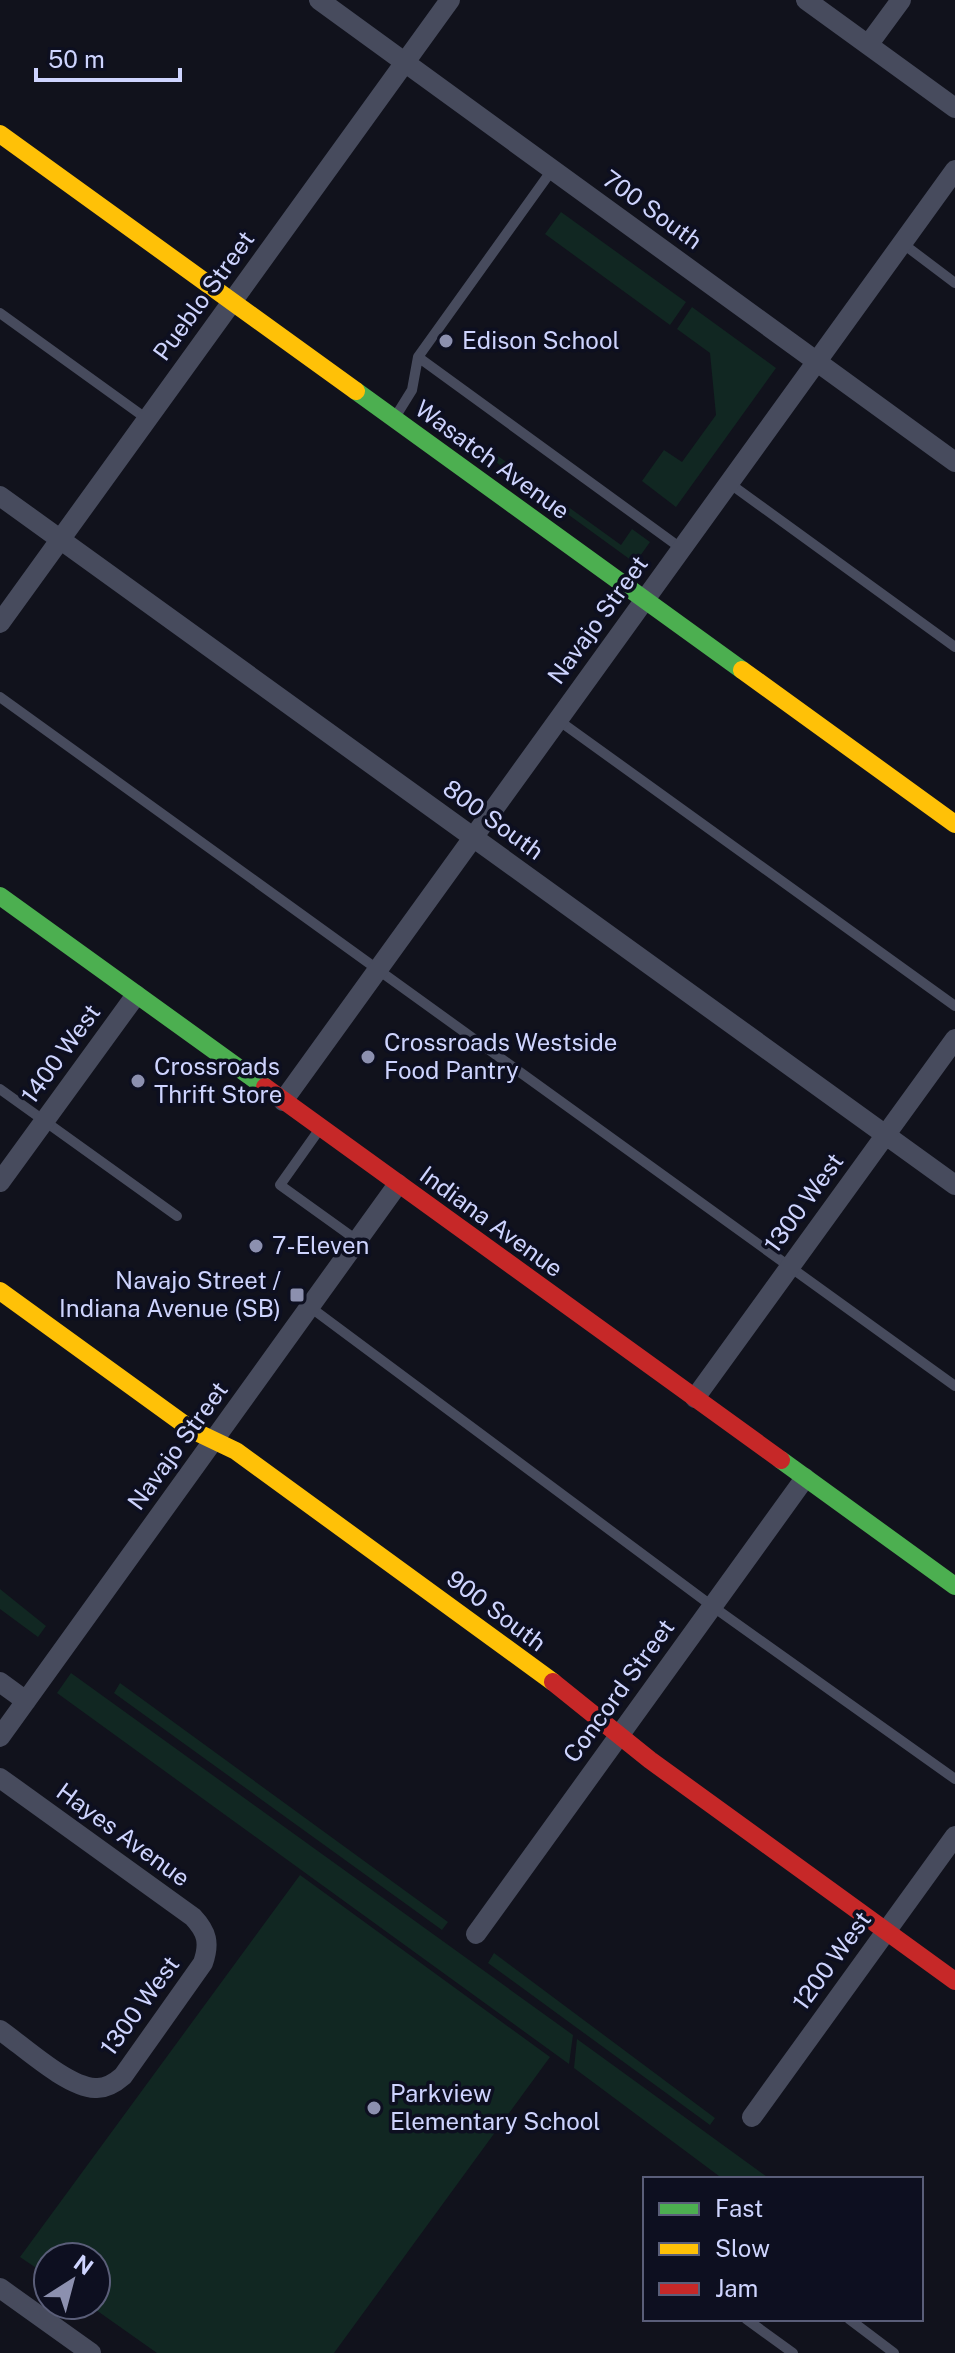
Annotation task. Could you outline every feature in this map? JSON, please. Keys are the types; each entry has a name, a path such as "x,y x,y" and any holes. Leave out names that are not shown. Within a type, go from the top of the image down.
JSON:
{"street":[{"name":"700 South","path":"319,0 955,462"},
{"name":"Pueblo Street","path":"0,623 450,0"},
{"path":"806,0 955,108"},
{"path":"868,45 901,0"},
{"name":"Wasatch Avenue","path":"0,134 955,824"},
{"name":"Navajo Street","path":"283,1101 955,170"},
{"name":"800 South","path":"0,496 955,1185"},
{"name":"Indiana Avenue","path":"0,896 955,1586"},
{"name":"1400 West","path":"0,1182 136,995"},
{"name":"1300 West","path":"695,1398 955,1039"},
{"name":"Navajo Street","path":"0,1737 398,1184"},
{"name":"900 South","path":"0,1291 192,1430 236,1451 452,1607 650,1760 955,1981"},
{"name":"Concord Street","path":"476,1934 805,1478"},
{"path":"0,1682 26,1701"},
{"name":"Hayes Avenue","path":"0,1778 193,1917 208,1941"},
{"name":"1200 West","path":"752,2117 955,1836"},
{"name":"1300 West","path":"0,2030 70,2080 98,2089 112,2085 123,2076 203,1963 208,1941"},
{"path":"0,2288 79,2350"}],"lane":[{"path":"394,419 412,390 418,357 552,170"},
{"path":"902,243 955,283"},
{"path":"0,313 147,419"},
{"path":"418,357 682,549"},
{"path":"729,483 955,647"},
{"path":"0,697 955,1386"},
{"path":"558,720 955,1006"},
{"path":"0,1089 177,1216"},
{"path":"321,1128 280,1185 358,1241"},
{"path":"310,1307 712,1606 955,1779"},
{"path":"749,2321 793,2353"},
{"path":"852,2321 894,2353"}],"green space":[{"path":"561,212 686,302 670,325 545,234"},
{"path":"692,307 776,368 676,507 642,481 664,450 682,462 716,415 710,353 677,329"},
{"path":"423,402 621,545 632,529 650,542 635,563 420,407"},
{"path":"0,1589 46,1626 38,1637 0,1609"},
{"path":"71,1673 573,2035 569,2064 57,1693"},
{"path":"120,1683 448,1922 442,1930 114,1693"},
{"name":"Parkview Elementary School","path":"300,1875 550,2057 334,2353 157,2353 112,2321 112,2241 32,2241 32,2265 20,2257"},
{"path":"494,1953 715,2118 710,2125 488,1963"},
{"path":"577,2039 767,2177 720,2177 574,2068"}],"traffic: fast":[{"path":"356,391 742,670"},
{"path":"0,896 265,1087"},
{"path":"781,1460 955,1586"}],"traffic: slow":[{"path":"0,134 356,391"},
{"path":"742,670 955,824"},
{"path":"0,1291 192,1430 236,1451 553,1682"}],"traffic: jam":[{"path":"265,1087 781,1460"},
{"path":"553,1682 650,1760 955,1981"}],"place":[{"name":"Edison School","path":"446,341"},
{"name":"Crossroads Westside Food Pantry","path":"368,1057"},
{"name":"Crossroads Thrift Store","path":"138,1081"},
{"name":"7-Eleven","path":"256,1246"},
{"name":"Navajo Street / Indiana Avenue (SB)","path":"297,1295"},
{"name":"Parkview Elementary School","path":"374,2108"}]}
